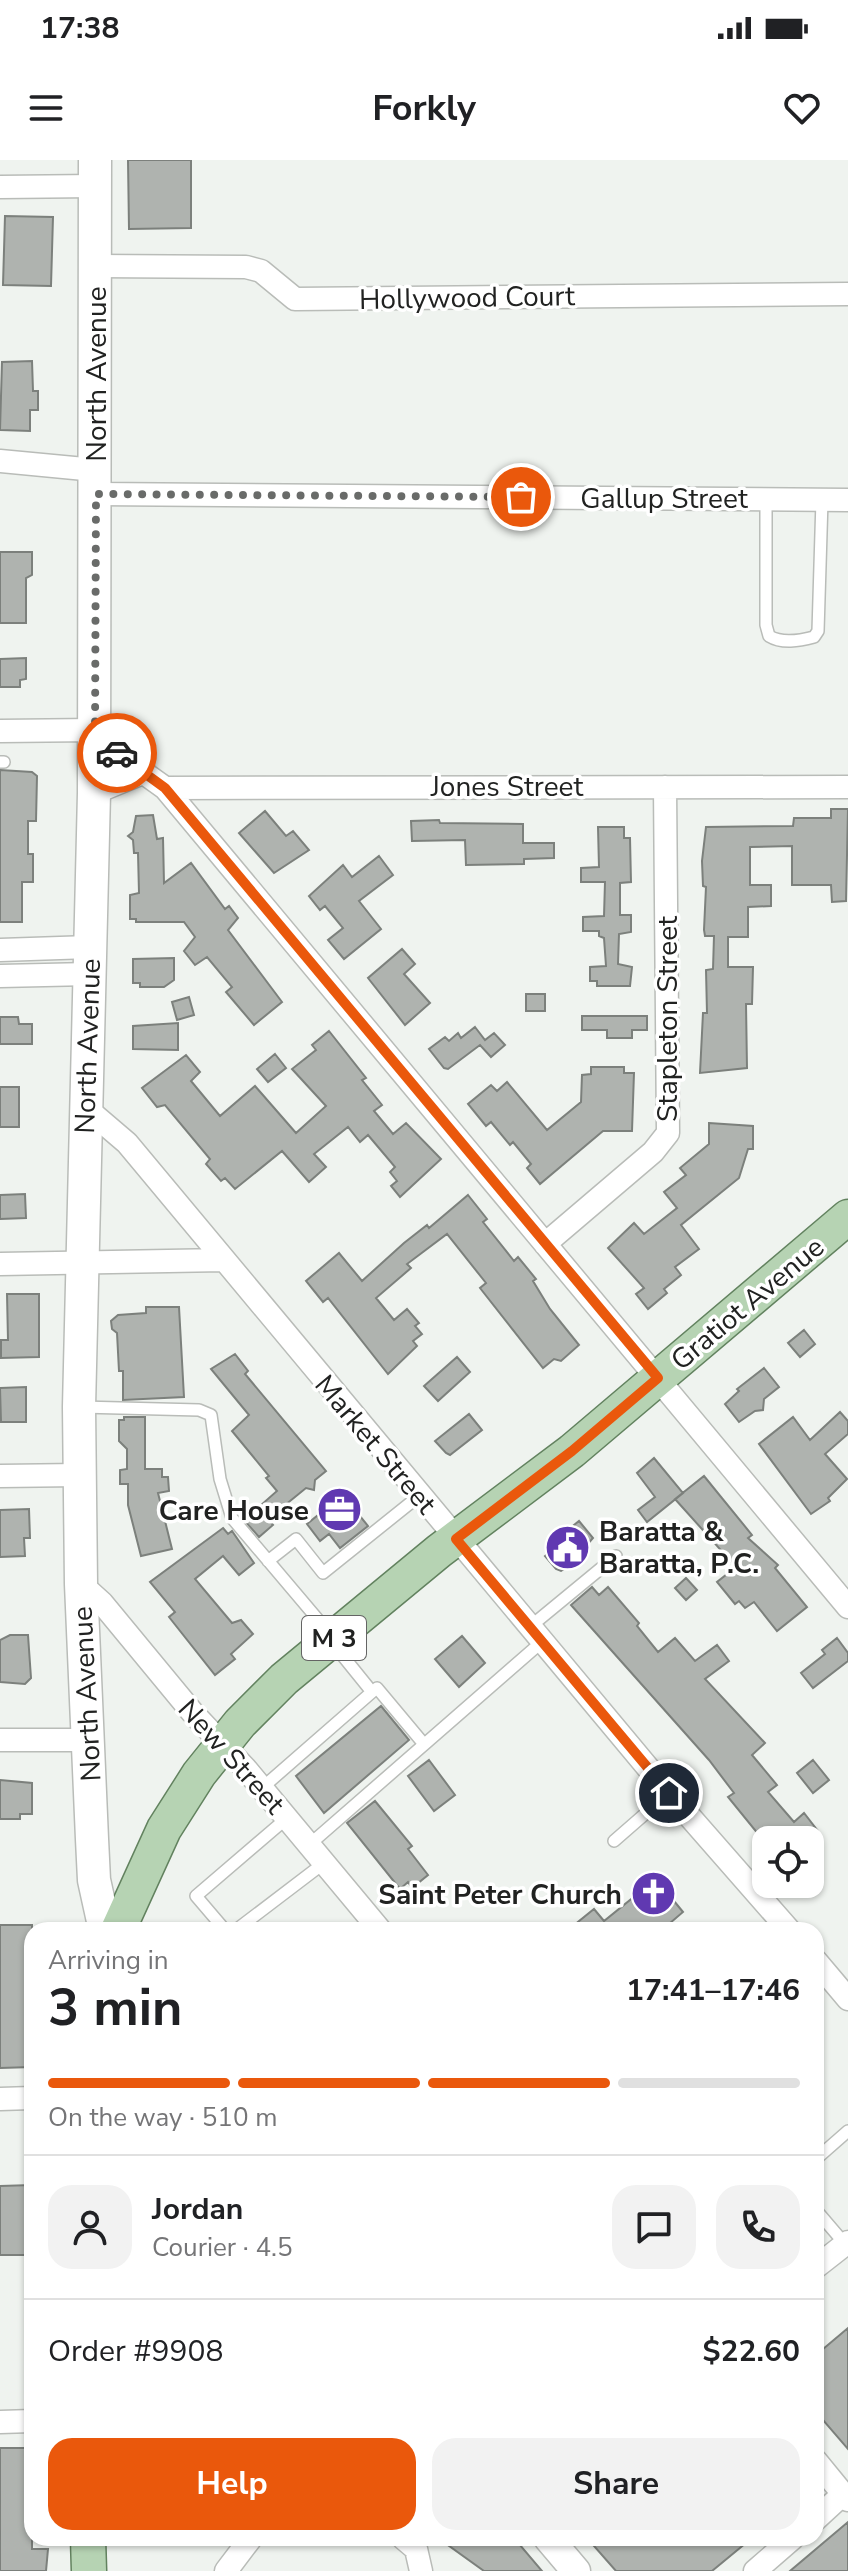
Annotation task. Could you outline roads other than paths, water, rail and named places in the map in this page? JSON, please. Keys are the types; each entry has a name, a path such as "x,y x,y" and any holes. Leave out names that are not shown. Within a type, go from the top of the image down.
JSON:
{"main road":[{"name":"North Avenue","path":"95,173 95,734 81,1263 79,1475 94,1880 103,1922"},
{"name":"Gratiot Avenue","path":"122,1922 164,1829 221,1746 284,1679 456,1539 572,1451 846,1222"},
{"path":"88,2546 89,2571"}],"street":[{"path":"0,187 95,173"},
{"name":"Hollywood Court","path":"96,266 246,267 261,271 295,299 848,294"},
{"name":"Gallup Street","path":"0,461 96,482 848,500"},
{"path":"0,731 95,734 165,788 848,1607"},
{"path":"94,793 145,772"},
{"name":"Stapleton Street","path":"545,1244 660,1146 668,1133 665,787"},
{"name":"Jones Street","path":"165,788 848,787"},
{"path":"0,950 90,961"},
{"path":"0,976 90,961"},
{"name":"Market Street","path":"86,1108 127,1143 419,1496 782,1922"},
{"path":"0,1264 224,1260"},
{"path":"0,1476 79,1475"},
{"name":"New Street","path":"81,1584 102,1603 221,1746 262,1788 373,1922"},
{"path":"0,1740 88,1740"},
{"path":"824,1970 848,1999"},
{"path":"0,2099 24,2098"},
{"path":"824,2261 846,2243"},
{"path":"0,2422 24,2421"},
{"path":"824,2471 845,2498 824,2513"},
{"path":"226,2571 245,2546"},
{"path":"412,2546 421,2571"},
{"path":"555,2546 576,2571"},
{"path":"755,2571 784,2546"}],"lane":[{"path":"766,499 766,625 769,636 777,641 814,637 820,622 822,500"},
{"path":"79,1407 199,1410 211,1415 220,1479 229,1513 372,1692 262,1788"},
{"path":"268,1561 296,1539 323,1573 419,1496"},
{"path":"309,1845 423,1743 616,1556"},
{"path":"377,1688 423,1743"},
{"path":"614,1841 669,1793"},
{"path":"218,1922 196,1896 287,1818"},
{"path":"247,1922 324,1863"},
{"path":"824,2152 848,2131"},
{"path":"824,2219 846,2243"}],"place":[{"name":"Care House","path":"340,1510"},
{"name":"Baratta & Baratta, P.C.","path":"568,1547"},
{"name":"Saint Peter Church","path":"653,1894"}]}
